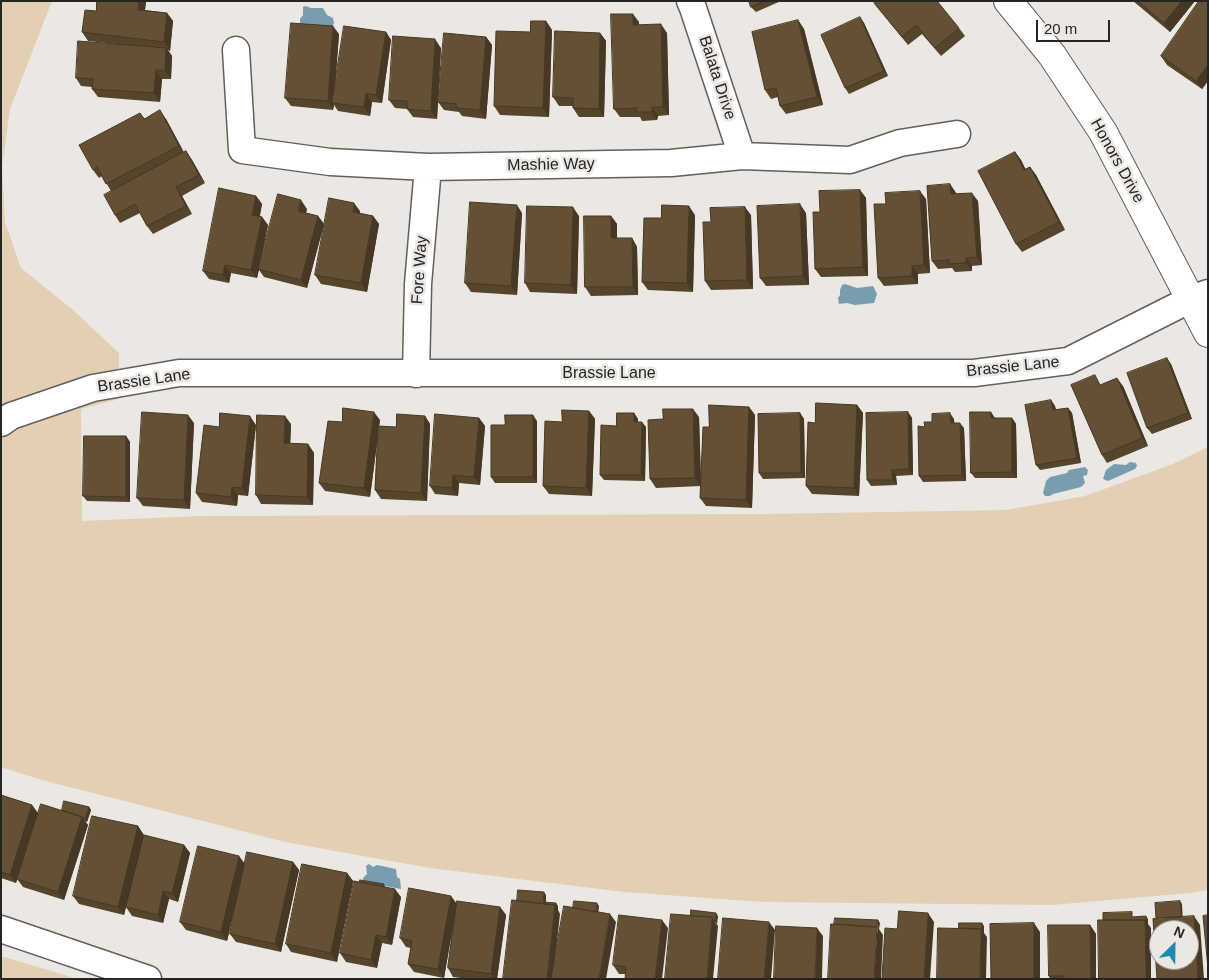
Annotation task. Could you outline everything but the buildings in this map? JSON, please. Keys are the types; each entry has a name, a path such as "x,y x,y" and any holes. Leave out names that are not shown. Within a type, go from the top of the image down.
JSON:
{"street":[{"name":"Balata Drive","path":"690,1 742,156"},
{"name":"Honors Drive","path":"1008,1 1052,55 1104,132 1199,296 1208,332"},
{"name":"Mashie Way","path":"236,50 242,150 330,162 428,167 671,163 742,156 850,160 900,143 958,134"},
{"name":"Fore Way","path":"416,374 418,284 428,167"},
{"name":"Brassie Lane","path":"1,423 11,416 93,388 179,374 974,373 1068,361 1199,296"},
{"path":"1,929 148,979"}],"shaded area":[{"path":"1,1 52,1 10,109 2,167 5,222 21,268 73,310 119,353 119,399 81,409 82,521 201,516 765,514 1006,510 1085,496 1173,464 1208,447 1208,890 1052,905 763,902 624,892 430,868 285,842 42,780 1,767"},
{"path":"1,956 78,979 1,979"}],"water":[{"path":"303,7 323,8 327,15 333,18 332,28 302,27 300,19 303,15"},
{"path":"845,284 857,288 873,286 877,294 874,303 839,304 840,290 842,285"},
{"path":"1130,462 1136,463 1135,469 1108,481 1103,479 1106,470 1114,464 1126,465"},
{"path":"1085,467 1088,470 1087,475 1083,476 1085,483 1081,487 1045,496 1043,493 1046,481 1050,477 1067,473 1069,470"},
{"path":"369,864 373,867 377,865 396,869 401,889 363,882 363,878 367,874 366,866"}]}
